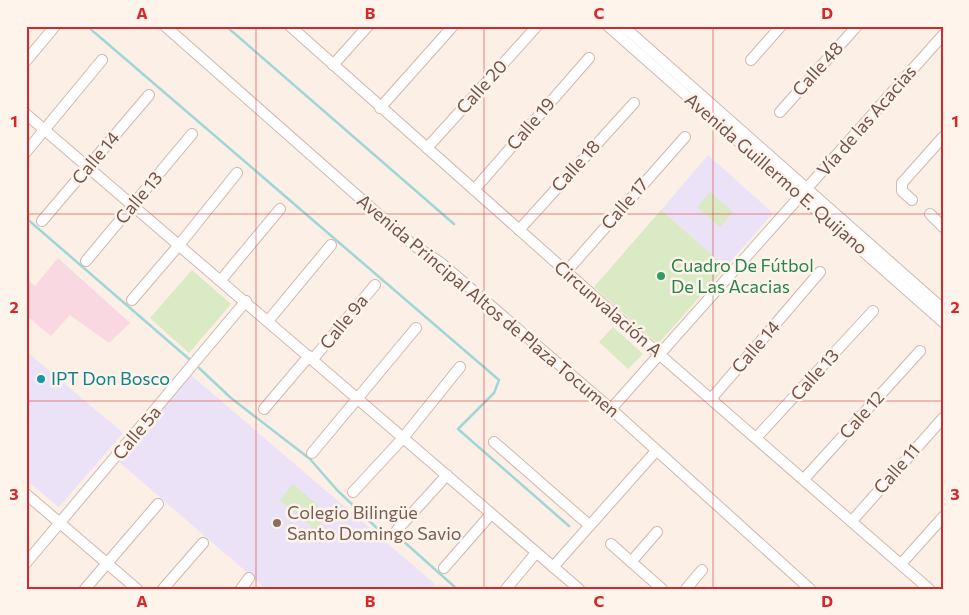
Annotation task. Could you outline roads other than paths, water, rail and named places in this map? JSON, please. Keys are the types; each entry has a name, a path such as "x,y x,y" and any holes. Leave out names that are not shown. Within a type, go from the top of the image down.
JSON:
{"street":[{"path":"26,61 55,26"},
{"name":"Avenida Principal Altos de Plaza Tocumen","path":"165,26 412,244 441,263 611,409 810,589"},
{"name":"Circunvalación A","path":"290,26 660,355 712,398 929,589"},
{"path":"333,66 368,26"},
{"path":"380,108 453,26"},
{"name":"Calle 20","path":"427,148 537,26"},
{"name":"Avenida Guillermo E. Quijano","path":"608,26 687,89"},
{"name":"Avenida Guillermo E. Quijano","path":"623,26 687,89 882,262 943,322"},
{"path":"751,60 781,26"},
{"name":"Calle 48","path":"780,112 857,26"},
{"name":"Vía de las Acacias","path":"611,409 943,35"},
{"name":"Calle 19","path":"474,190 589,58"},
{"path":"26,152 102,60"},
{"name":"Calle 14","path":"42,221 149,95"},
{"name":"Calle 18","path":"519,230 634,103"},
{"path":"26,114 579,589"},
{"name":"Calle 13","path":"86,262 192,134"},
{"name":"Calle 17","path":"566,272 685,137"},
{"path":"912,200 902,190 902,183 943,137"},
{"path":"132,300 237,173"},
{"path":"221,280 280,209"},
{"path":"930,214 943,226"},
{"path":"268,320 332,245"},
{"name":"Avenida Guillermo E. Quijano","path":"882,262 943,309"},
{"name":"Calle 14","path":"712,398 820,272"},
{"name":"Calle 9a","path":"264,409 374,285"},
{"name":"Calle 5a","path":"26,563 246,302"},
{"name":"Calle 13","path":"756,438 873,311"},
{"path":"312,453 416,328"},
{"name":"Cale 12","path":"804,479 920,351"},
{"path":"353,492 404,438 460,367"},
{"name":"Calle 11","path":"852,521 943,418"},
{"path":"494,442 589,525"},
{"path":"553,567 656,450"},
{"path":"397,530 447,475"},
{"path":"26,494 137,589"},
{"path":"85,589 158,504"},
{"path":"444,568 491,514"},
{"path":"900,564 943,517"},
{"path":"631,562 657,532"},
{"path":"163,589 203,543"},
{"path":"611,544 662,589"},
{"path":"506,589 536,553"},
{"path":"686,589 702,570"},
{"path":"241,589 250,578"}],"waterway":[{"path":"87,26 499,380 494,393 458,429 569,526"},
{"path":"226,26 454,224"},
{"path":"26,218 189,359"},
{"path":"199,368 231,398 310,459 337,490 381,532 393,532 457,589"}],"place":[{"name":"Cuadro De Fútbol De Las Acacias","path":"661,276"},
{"name":"IPT Don Bosco","path":"41,379"},
{"name":"Colegio Bilingüe Santo Domingo Savio","path":"277,523"}]}
